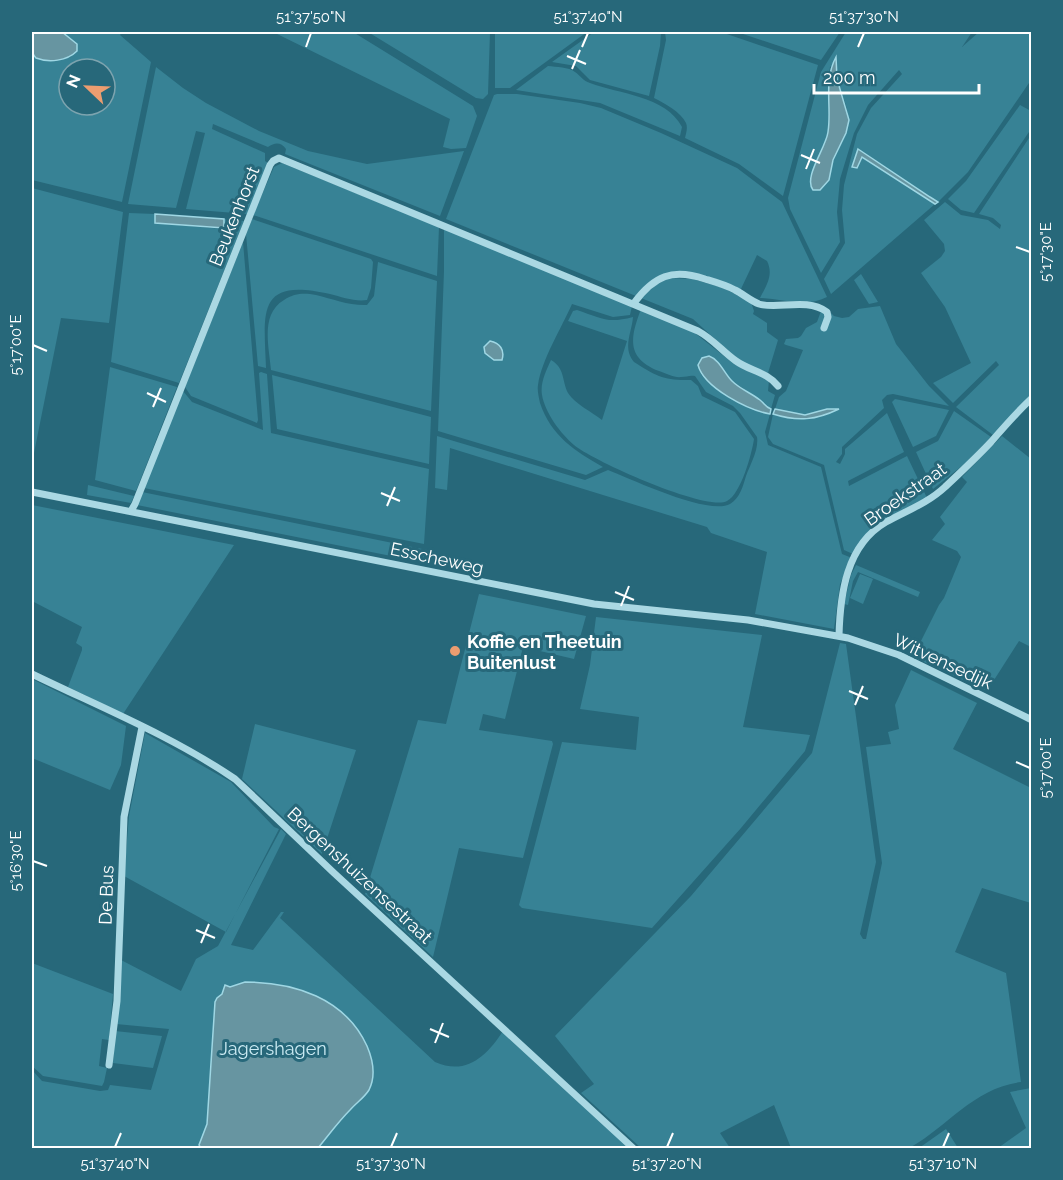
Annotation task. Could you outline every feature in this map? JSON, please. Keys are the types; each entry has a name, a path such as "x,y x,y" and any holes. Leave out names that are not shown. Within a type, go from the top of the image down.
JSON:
{"street":[{"name":"Beukenhorst","path":"131,512 270,165 275,159 285,159 634,303 705,335 736,362 771,377 778,386"},
{"path":"634,303 650,285 662,278 674,274 687,274 729,287 759,304 801,305 822,309 827,312 828,317 824,328"},
{"name":"Broekstraat","path":"839,636 846,575 855,555 870,536 883,524 944,488 1032,398"},
{"name":"Esscheweg","path":"32,492 573,600 607,606 748,620 839,636"},
{"name":"Witvensedijk","path":"839,636 899,655 1032,720"},
{"name":"Bergenshuizensestraat","path":"32,674 142,727 235,779 633,1149"},
{"name":"De Bus","path":"109,1065 117,1000 124,817 142,727"}],"green space":[{"path":"62,32 122,32 120,35 151,62 122,202 32,180 32,52 57,59 57,117 117,117 117,57 71,57 74,41"},
{"path":"273,32 353,32 473,106 477,116 466,148 443,147 450,119"},
{"path":"368,32 490,32 488,94 483,99 476,98"},
{"path":"495,32 587,32 510,88 495,88"},
{"path":"594,32 661,32 649,96 590,80 576,66 552,62"},
{"path":"665,32 721,32 818,65 783,196 739,164 685,138 687,127 684,119 672,108 654,98 666,40"},
{"path":"737,32 840,32 821,60"},
{"path":"846,32 972,32 962,47 979,32 1031,32 1031,80 968,172 938,202 857,149 861,156 935,204 831,294 824,279 845,243 842,210 844,185 857,134 871,108 902,74 899,70 868,105 854,133 840,179 837,212 840,242 821,273 790,209 788,198 821,72","holes":["837,62 837,71 848,114 847,129 833,162 830,176 810,178 828,134 829,74 830,67"]},
{"path":"548,66 569,69 588,82 654,102 675,117 682,127 680,136 600,103 516,90"},
{"path":"156,67 206,103 259,131 308,151 367,164 464,151 440,216 285,154 286,149 280,144 268,147 213,124 212,129 265,153 265,161 268,163 247,214 186,209 205,133 196,131 176,208 128,204"},
{"path":"517,94 601,108 737,168 782,202 827,297 811,302 760,298 770,271 767,261 757,255 740,291 672,273 636,296 446,219 494,95"},
{"path":"1020,105 1031,111 1031,129 974,213 961,210 948,199 966,181"},
{"path":"1031,135 1031,394 993,435 956,407 999,365 996,361 953,403 933,383 971,363 945,307 921,273 945,251 944,244 924,220 945,202 961,215 988,220 1000,229 1001,225 993,218 979,214"},
{"path":"282,163 439,227 437,276 253,215 274,167"},
{"path":"32,188 123,212 109,323 61,318 32,463"},
{"path":"129,213 155,214 155,223 223,229 224,219 244,221 179,383 111,362"},
{"path":"252,219 371,259 373,262 371,288 367,300 353,300 306,290 288,291 277,295 266,315 266,368 258,366 246,234"},
{"path":"444,229 632,306 630,315 613,317 572,304 548,355 538,385 540,403 557,434 583,455 603,467 586,475 438,431"},
{"path":"243,242 257,423 191,396 185,387"},
{"path":"378,262 437,281 431,411 271,370 268,332 269,322 276,306 288,298 304,294 367,305 374,296"},
{"path":"861,274 878,302 869,304 854,280"},
{"path":"669,278 693,279 723,288 751,302 753,314 767,323 767,332 778,340 768,373 739,361 693,319 641,298 656,285"},
{"path":"880,306 896,344 929,386 949,406 893,394 887,395 882,400 884,408 842,447 842,454 836,462 840,464 845,449 887,413 904,452 848,481 849,486 907,456 927,498 880,524 853,554 844,550 824,465 773,444 768,437 773,414 806,419 822,416 838,409 827,409 805,415 775,409 779,397 786,391 803,350 784,344 786,339 801,336 806,328 817,322 825,307 834,316 842,318 849,317 858,309"},
{"path":"641,309 691,330 734,364 769,380 768,391 775,395 771,409 765,407 760,400 731,380 714,358 705,357 699,362 700,372 711,385 742,404 770,414 765,432 768,445 821,467 842,554 852,558 840,584 834,629 755,614 767,552 711,533 707,527 450,448 447,490 435,488 437,436 585,480 608,470 688,501 705,505 730,504 741,492 757,447 757,437 733,406 706,392 695,376 673,376 648,366 641,360 636,353 633,338"},
{"path":"577,310 610,320 633,317 628,346 630,357 634,362 661,377 691,380 698,386 702,396 735,412 754,439 745,473 732,497 727,501 715,502 697,499 650,483 585,452 574,445 559,429 546,409 542,395 545,373 551,360 559,367 571,397 602,420 627,341 568,321 573,311"},
{"path":"110,367 177,387 136,491 95,480"},
{"path":"259,373 267,374 271,433 429,469 424,544 144,488 183,391 192,402 263,430"},
{"path":"272,375 431,417 429,464 277,429"},
{"path":"895,399 949,410 936,436 913,447 892,402"},
{"path":"954,411 991,437 967,462 933,489 916,452 938,441"},
{"path":"1002,436 1031,459 1031,647 1019,641 987,691 913,657 944,598 961,557 957,551 932,540 945,524 940,517 967,482 962,477"},
{"path":"88,485 134,496 131,503 87,495"},
{"path":"142,492 432,551 431,564 137,505"},
{"path":"32,505 234,545 123,714 68,687 82,650 82,647 76,643 82,627 32,601"},
{"path":"856,565 920,592 918,597 858,572 853,581 848,605 844,604 851,575"},
{"path":"860,574 873,579 863,604 850,598"},
{"path":"479,594 586,616 574,659 523,647 505,719 483,714 479,730 552,741 553,744 523,858 459,848 433,957 365,894 418,720 446,724"},
{"path":"596,617 762,635 743,727 810,735 805,751 741,828 652,928 522,908 519,905 562,742 636,750 639,717 580,709 590,665"},
{"path":"840,643 846,644 876,862 860,934 863,939 866,939 882,863 866,747 891,744 888,732 899,729 895,705 911,670 977,703 953,749 1031,788 1031,903 982,888 955,952 1006,973 1021,1082 1004,1086 975,1100 911,1147 904,1149 791,1148 774,1105 720,1133 730,1148 641,1148 581,1093 594,1084 555,1036 691,896 812,753"},
{"path":"32,679 126,726 121,765 110,790 32,758"},
{"path":"255,724 356,750 322,854 242,779"},
{"path":"145,733 231,782 274,827 279,829 226,932 124,876 129,816"},
{"name":"Jagershagen","path":"281,829 286,834 231,945 253,950 281,912 284,912 280,918 435,1062 456,1067 475,1061 490,1048 503,1031 634,1148 32,1148 32,1070 42,1081 100,1091 108,1090 110,1085 151,1090 169,1029 116,1024 121,960 181,991 196,959 218,946"},
{"path":"32,963 113,994 109,1040 102,1039 99,1066 107,1068 102,1086 43,1076 32,1066"},
{"path":"115,1031 162,1036 153,1068 113,1063"},
{"path":"1031,1088 1031,1148 998,1148 1026,1128 1010,1092"},
{"path":"946,1129 958,1148 919,1148"}],"shaded area":[{"path":"34,32 62,32 77,44 77,51 68,57 46,60 36,58 31,42"},
{"path":"836,57 837,79 849,120 846,133 833,160 829,180 820,190 813,190 811,178 813,170 828,132 830,75"},
{"path":"858,149 938,202 935,204 862,157 857,168 852,167"},
{"path":"155,214 224,219 224,228 155,223"},
{"path":"490,341 497,343 501,348 502,360 494,360 485,353 484,347"},
{"path":"709,356 716,360 735,384 771,409 770,414 739,403 709,382 698,365 702,358"},
{"path":"775,409 805,415 827,409 839,409 815,418 799,419 773,414"},
{"path":"245,982 282,985 316,996 346,1016 367,1046 373,1068 369,1090 341,1119 318,1148 201,1148 199,1145 207,1124 215,1002 222,994 225,985 230,987"}],"place":[{"name":"Koffie en Theetuin Buitenlust","path":"455,651"}]}
